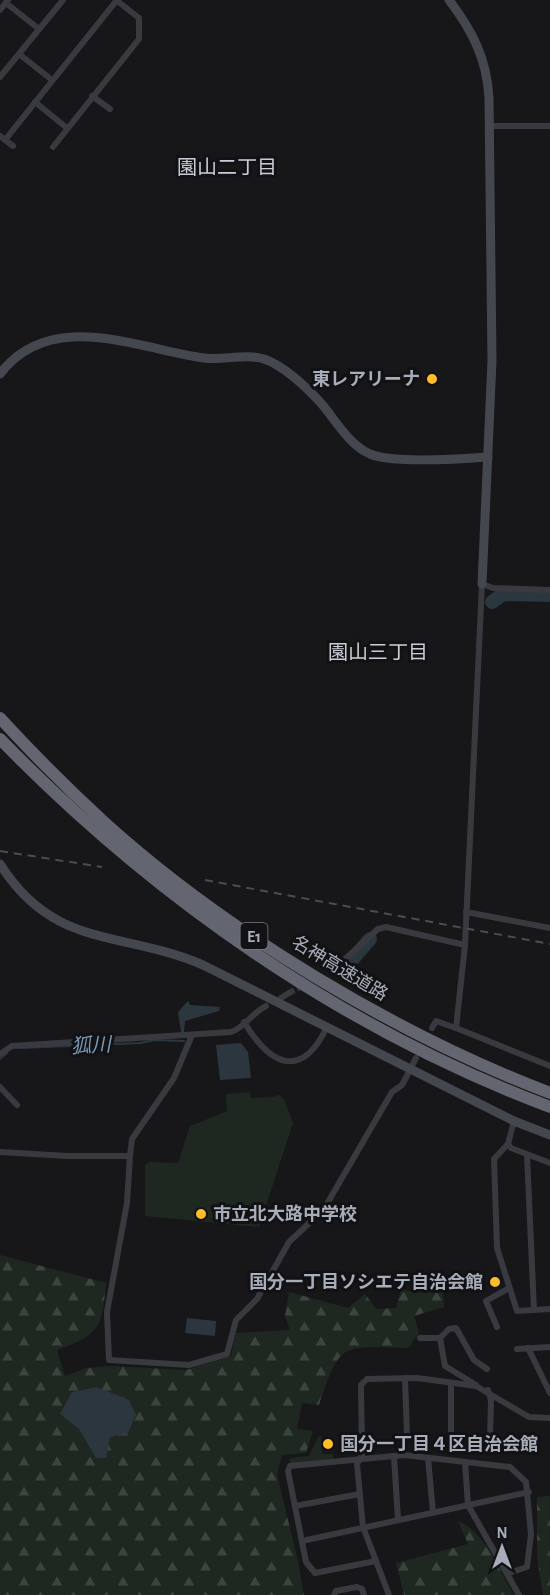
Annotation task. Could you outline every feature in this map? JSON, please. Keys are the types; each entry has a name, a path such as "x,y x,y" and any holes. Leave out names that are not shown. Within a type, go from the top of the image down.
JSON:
{"highway":[{"name":"名神高速道路","path":"0,718 107,825 210,906 328,984 381,1014 450,1049 550,1093"},
{"name":"名神高速道路","path":"0,739 99,835 152,878 258,956 324,998 410,1045 476,1077 550,1107"}],"street":[{"path":"0,77 63,0"},
{"path":"12,146 2,138 35,102 116,0 139,18 139,39 53,147"},
{"path":"449,0 469,29 483,56 489,86 492,318 488,457 465,945 456,1028"},
{"path":"0,10 7,2 39,29"},
{"path":"19,54 52,80"},
{"path":"92,96 110,109"},
{"path":"35,102 67,128"},
{"path":"490,126 550,126"},
{"path":"0,374 16,356 29,347 45,340 70,336 93,337 206,358 258,357 274,363 300,383 352,441 370,454 389,458 488,457"},
{"path":"482,584 493,588 550,590"},
{"path":"0,864 11,882 33,904 69,927 192,960 514,1121 550,1135"},
{"path":"466,912 550,928"},
{"path":"333,969 378,929 386,927 465,945"},
{"path":"281,998 289,993"},
{"path":"0,1054 12,1046 231,1032 239,1029 244,1022 266,1006"},
{"path":"432,1028 436,1021 550,1066"},
{"path":"244,1022 266,1053 284,1061 296,1060 315,1049 327,1027"},
{"path":"192,1035 174,1077 132,1139 127,1203 107,1312 109,1360 189,1365 227,1354 236,1320 256,1299 289,1242 320,1213 392,1092 402,1085 416,1058"},
{"path":"0,1087 17,1105"},
{"path":"514,1121 508,1144 494,1159 497,1248 517,1311 550,1309"},
{"path":"508,1144 527,1155 550,1163"},
{"path":"0,1152 68,1156 130,1155"},
{"path":"527,1155 534,1310"},
{"path":"497,1327 486,1301 509,1288"},
{"path":"420,1338 440,1338 449,1329 456,1328 474,1360 487,1369"},
{"path":"440,1338 445,1366 476,1386"},
{"path":"516,1349 550,1347"},
{"path":"528,1348 550,1393"},
{"path":"405,1378 406,1436"},
{"path":"389,1595 363,1527 357,1464 360,1459 361,1385 367,1379 405,1378 476,1386 488,1390 529,1417 550,1418"},
{"path":"451,1383 451,1433"},
{"path":"488,1390 491,1401 490,1438"},
{"path":"394,1456 398,1520"},
{"path":"376,1561 315,1573 306,1562 288,1471 290,1466 394,1456 510,1467 526,1482 529,1492 530,1559 527,1567 509,1573"},
{"path":"428,1458 433,1512"},
{"path":"465,1462 468,1505 509,1573 519,1595"},
{"path":"302,1541 529,1492"},
{"path":"295,1506 360,1494"},
{"path":"334,1595 336,1591 357,1587 362,1589 364,1595"}],"green space":[{"path":"250,1092 251,1098 274,1097 278,1094 284,1099 293,1123 259,1227 145,1216 145,1165 150,1162 178,1163 190,1126 227,1111 226,1094"},
{"path":"0,1255 106,1283 103,1310 96,1327 82,1339 57,1350 65,1376 87,1368 109,1366 186,1370 231,1356 236,1333 290,1330 285,1316 289,1292 348,1308 365,1294 376,1309 396,1308 401,1289 417,1293 430,1288 443,1288 444,1307 414,1316 419,1333 408,1348 369,1347 356,1348 347,1352 339,1358 333,1369 319,1405 302,1403 297,1429 313,1431 306,1453 282,1455 277,1475 304,1595 0,1595"},
{"path":"321,1436 322,1454 333,1454 333,1461 290,1465 290,1458 309,1456"},
{"path":"550,1496 550,1595 543,1595 537,1557 537,1497"},
{"path":"458,1521 468,1527 484,1543 514,1595 404,1595 396,1563 468,1544"}],"shaded area":[{"path":"188,1001 190,1005 220,1007 219,1011 185,1021 184,1032 181,1032 178,1012"},
{"path":"241,1043 248,1052 251,1078 220,1080 216,1045"},
{"path":"187,1318 216,1321 215,1336 185,1333"},
{"path":"97,1387 129,1400 136,1415 128,1433 110,1437 106,1458 96,1458 79,1429 60,1414 72,1392"}],"waterway":[{"name":"狐川","path":"492,602 503,594 550,595"},
{"name":"狐川","path":"351,961 370,939"},
{"name":"狐川","path":"20,1048 140,1043 155,1040 184,1041"},
{"name":"狐川","path":"0,1059 7,1053"}],"tunnel":[{"path":"289,993 304,985"}],"railway":[{"path":"0,851 102,867"},
{"path":"205,880 550,944"}],"place":[{"name":"東レアリーナ","path":"432,379"},
{"name":"市立北大路中学校","path":"201,1214"},
{"name":"国分一丁目ソシエテ自治会館","path":"495,1282"},
{"name":"国分一丁目４区自治会館","path":"328,1444"}],"district":[{"name":"園山二丁目","path":"227,167"},
{"name":"園山三丁目","path":"378,652"}]}
